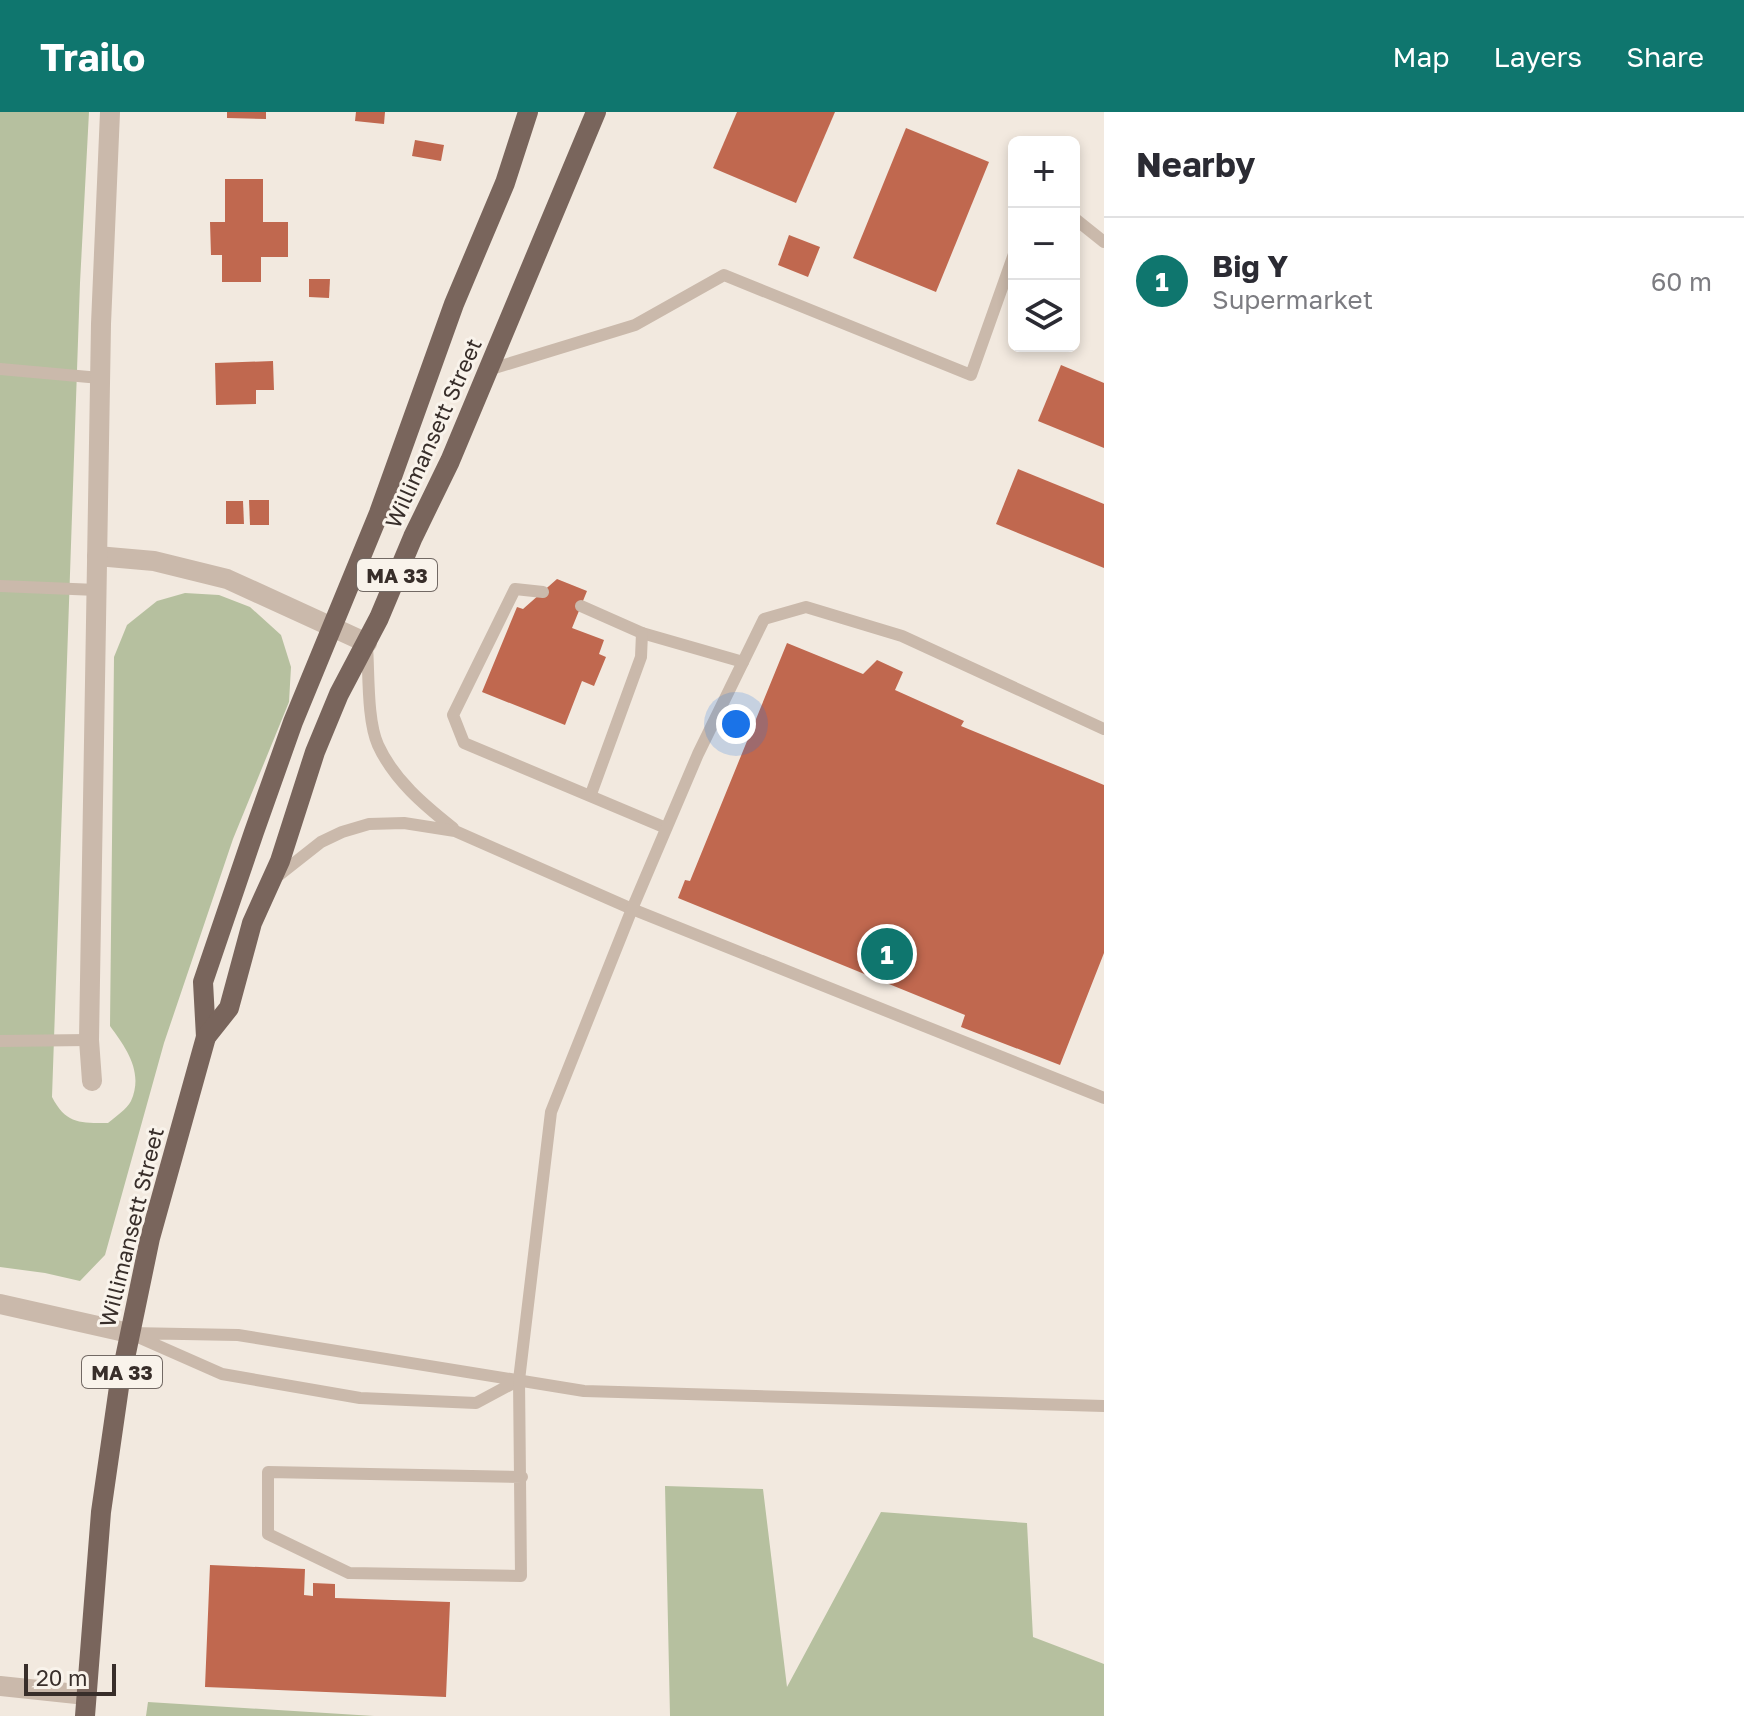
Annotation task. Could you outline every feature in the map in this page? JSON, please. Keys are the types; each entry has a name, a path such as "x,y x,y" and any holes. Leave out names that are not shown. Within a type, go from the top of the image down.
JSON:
{"main road":[{"name":"Willimansett Street","path":"85,1716 101,1512 111,1432 129,1333 161,1191 206,1037 203,982 293,722 379,513 454,304 505,183 528,112"},
{"name":"Willimansett Street","path":"206,1037 229,1008 252,923 271,881 315,752 339,694 367,643 450,461 596,112"}],"street":[{"path":"92,1081 89,1040 100,378 110,112"},
{"path":"97,556 154,561 227,579 367,643"},
{"path":"0,1304 129,1333"},
{"path":"0,1686 86,1695"}],"lane":[{"path":"1080,223 1104,242"},
{"path":"488,370 635,325 724,275 971,375 1008,271"},
{"path":"0,369 100,378"},
{"path":"0,586 97,590"},
{"path":"543,592 515,589 453,715 464,743 666,828"},
{"path":"581,606 642,633 743,662"},
{"path":"522,1477 268,1472 268,1534 349,1573 521,1576 522,1477 519,1380 551,1112 666,828 698,754 764,619 806,607 902,636 1104,729"},
{"path":"591,794 641,657 642,633"},
{"path":"367,643 377,744 395,773 418,800 455,831"},
{"path":"271,881 321,842 369,824 404,823 455,831 632,909 1104,1098"},
{"path":"0,1041 89,1040"},
{"path":"129,1333 222,1374 360,1398 476,1403 519,1380"},
{"path":"129,1333 238,1335 596,1391 1104,1406"}],"green space":[{"path":"0,112 89,112 80,283 52,1097 68,1117 82,1122 108,1123 129,1104 134,1090 131,1061 110,1026 114,657 127,625 157,601 185,593 219,595 250,607 281,635 291,667 289,702 233,839 164,1043 105,1255 80,1281 0,1267"},
{"path":"665,1486 763,1489 787,1687 881,1512 1027,1523 1033,1637 1104,1664 1104,1716 670,1716"},
{"path":"148,1702 374,1716 146,1716"}],"building":[{"path":"227,112 266,112 266,119 227,118"},
{"path":"356,112 385,112 384,124 355,121"},
{"path":"737,112 835,112 796,203 713,168"},
{"path":"906,128 989,162 936,292 853,258"},
{"path":"415,140 444,145 441,161 412,156"},
{"path":"225,179 263,179 263,222 288,222 288,257 261,257 261,282 222,282 222,255 211,255 210,222 225,222"},
{"path":"789,235 820,247 808,277 778,265"},
{"path":"309,279 330,279 329,298 309,297"},
{"path":"273,361 274,390 256,390 256,404 216,405 215,363"},
{"path":"1061,365 1104,383 1104,448 1038,421"},
{"path":"1018,469 1104,504 1104,568 996,524"},
{"path":"249,500 269,500 269,525 250,525"},
{"path":"226,501 243,501 244,524 226,524"},
{"path":"557,579 587,591 572,628 604,640 599,654 606,657 594,686 582,681 565,725 482,692 517,607 523,609"},
{"path":"787,643 863,674 877,660 903,672 895,690 964,721 961,726 1104,785 1104,953 1060,1065 961,1027 965,1015 678,898 685,880 690,881"},
{"path":"210,1565 305,1569 304,1595 313,1596 313,1583 335,1584 335,1598 450,1602 446,1697 205,1687"}],"place":[{"name":"Big Y","path":"887,954"}]}
